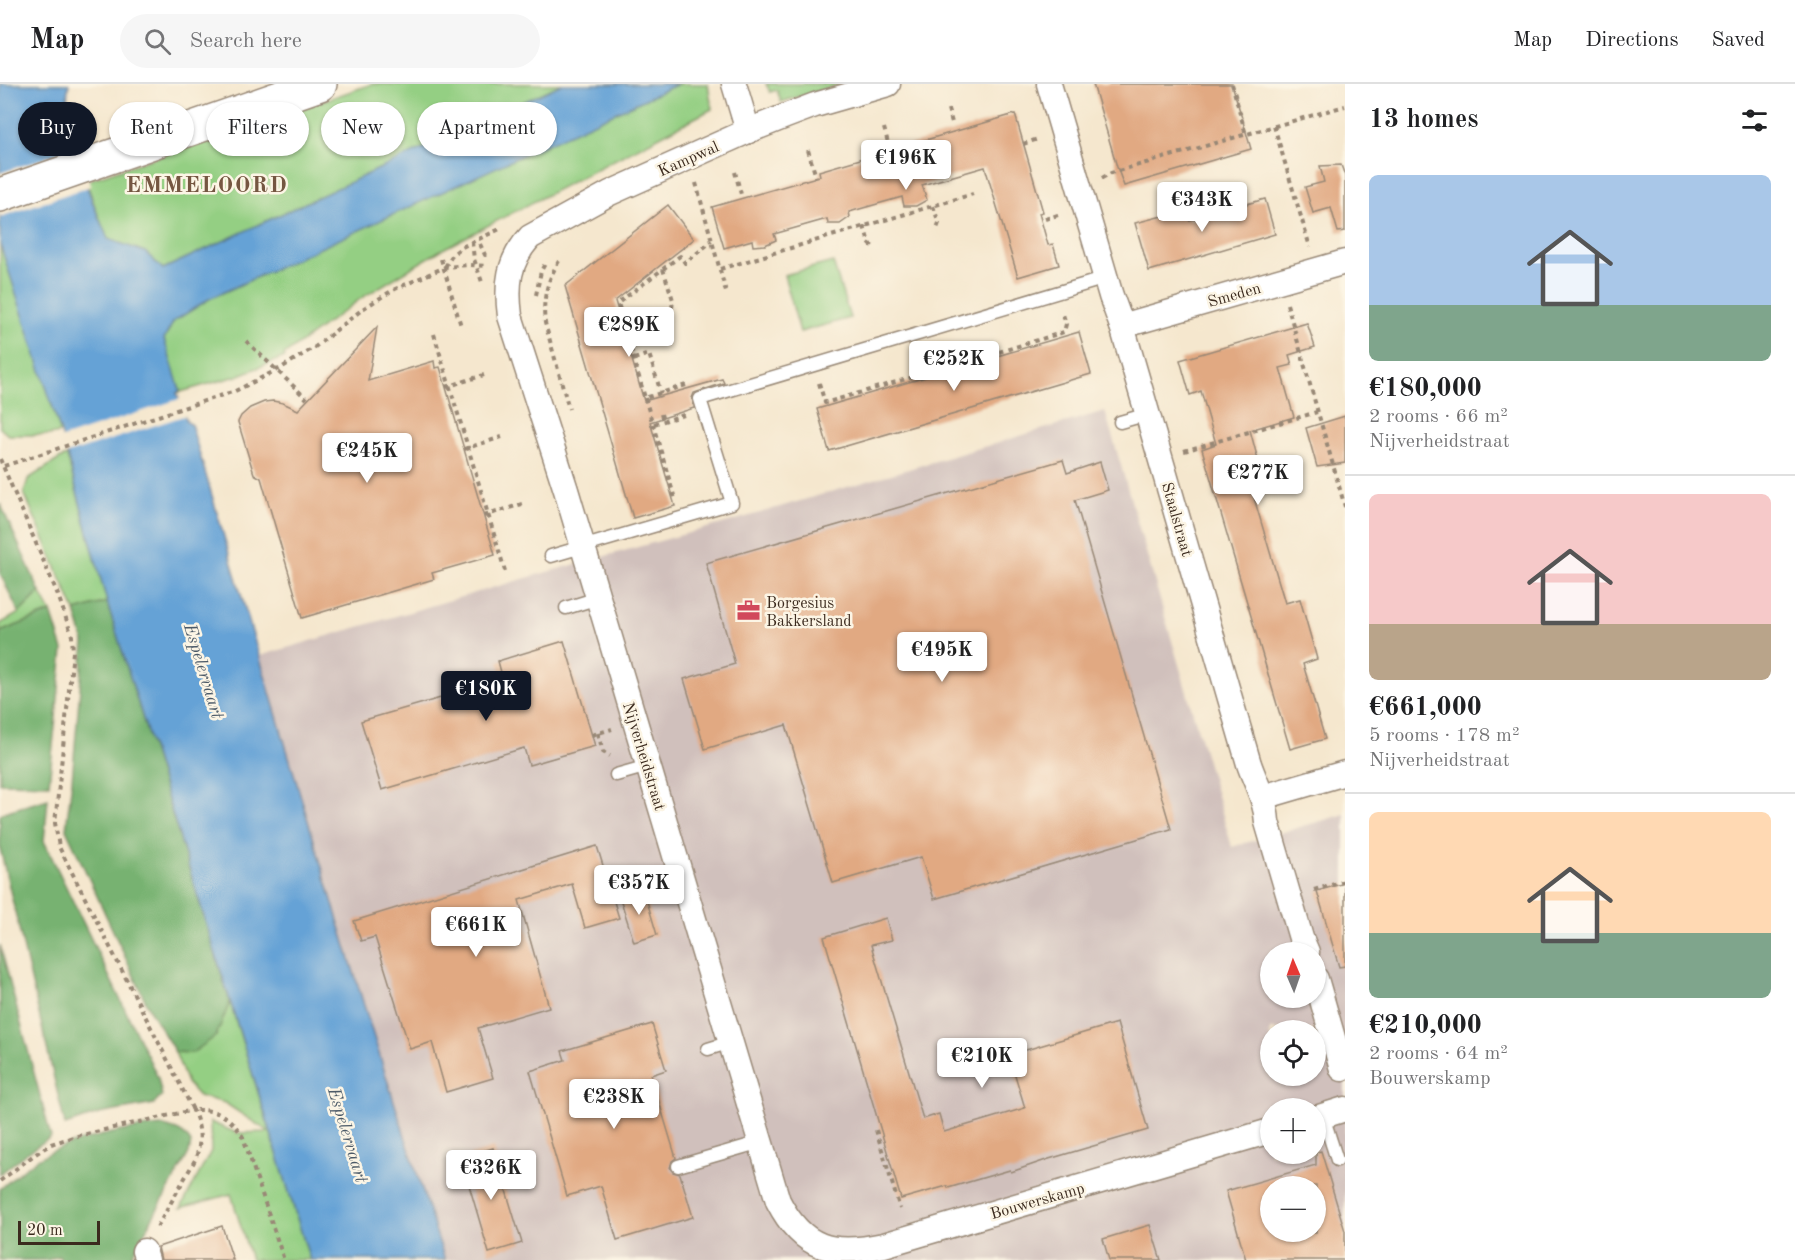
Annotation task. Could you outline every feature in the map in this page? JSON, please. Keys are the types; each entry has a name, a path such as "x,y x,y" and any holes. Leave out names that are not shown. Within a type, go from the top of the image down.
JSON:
{"main road":[{"path":"0,195 320,84"}],"street":[{"path":"734,84 748,131"},
{"name":"Kampwal","path":"511,268 513,259 530,237 610,193 748,131 815,105 888,84"},
{"name":"Staalstraat","path":"1049,84 1100,280 1122,326 1249,764 1263,797 1267,822 1303,942"},
{"name":"Smeden","path":"1122,326 1345,262"},
{"name":"Nijverheidstraat","path":"511,268 508,295 510,316 598,598 778,1201 788,1218 804,1235"},
{"path":"1263,797 1345,774"},
{"path":"1324,1008 1344,1076"},
{"name":"Bouwerskamp","path":"804,1235 823,1247 855,1255 1260,1134"}],"lane":[{"path":"551,556 732,503 700,399 1100,280"},
{"path":"1120,422 1148,414"},
{"path":"566,608 598,598"},
{"path":"616,775 648,766"},
{"path":"708,1049 731,1042"},
{"path":"1328,1114 1337,1160"},
{"path":"678,1166 761,1142"}],"path":[{"path":"1232,84 1246,135"},
{"path":"1111,173 1345,106"},
{"path":"948,109 953,126"},
{"path":"1275,126 1310,245"},
{"path":"884,128 890,150"},
{"path":"1023,144 1038,139"},
{"path":"808,150 816,177"},
{"path":"735,172 742,198"},
{"path":"696,183 726,292"},
{"path":"720,268 973,194"},
{"path":"933,206 939,223 936,231"},
{"path":"1046,219 1061,214"},
{"path":"864,226 869,243 875,249"},
{"path":"676,500 618,303 680,256 685,263 712,241"},
{"path":"4,466 235,391 277,370 315,347 364,308 393,290 444,267 475,265 472,242"},
{"path":"444,267 453,254"},
{"path":"481,259 485,255"},
{"path":"441,259 461,326"},
{"path":"559,261 549,279 543,312 570,413"},
{"path":"663,269 673,300 672,308"},
{"path":"816,374 825,403 947,367 945,361 971,353 973,360 1064,332 1066,324 1060,302"},
{"path":"1289,315 1345,507"},
{"path":"434,334 486,516 506,571"},
{"path":"246,341 307,399"},
{"path":"634,359 650,354 661,393"},
{"path":"448,386 484,375"},
{"path":"645,398 685,385 687,394"},
{"path":"655,394 657,401"},
{"path":"654,424 692,412"},
{"path":"1186,451 1317,412"},
{"path":"661,414 663,421"},
{"path":"466,449 502,437"},
{"path":"0,459 58,595 73,644 55,823 59,848 192,1110 200,1132 195,1160 146,1255"},
{"path":"486,516 522,504"},
{"path":"592,735 613,729"},
{"path":"598,733 603,752"},
{"path":"1316,889 1345,881"},
{"path":"0,1181 51,1144 192,1110 205,1110 222,1115 243,1137 284,1260"},
{"path":"876,1130 900,1209"}],"shaded area":[{"path":"1105,411 1232,847 1345,814 1345,1260 423,1260 256,657 540,574 736,520"}],"green space":[{"path":"372,84 562,84 523,102 417,102 417,151 163,269 145,252 108,239 86,181 160,156 194,156 194,144 206,140 206,156 309,156 309,105"},
{"path":"678,84 708,84 712,109 441,250 363,297 284,355 285,357 237,376 177,393 164,339 174,321 209,299 521,156 557,156 557,139"},
{"path":"766,84 843,84 781,102 777,90 770,92"},
{"path":"0,244 61,433 8,435 0,428"},
{"path":"833,262 850,318 800,332 784,275"},
{"path":"67,456 107,602 75,611 24,493 28,479"},
{"path":"0,503 40,592 19,613 0,573"},
{"path":"40,592 51,612 0,632 0,624 19,613"},
{"path":"107,602 230,1002 216,1036 192,1053 175,1052 150,1011 66,829 84,642 75,611"},
{"path":"51,612 63,650 49,784 0,783 0,632"},
{"path":"48,799 44,841 158,1078 162,1096 154,1104 99,1114 65,1125 0,848 0,816 4,812"},
{"path":"0,945 51,1137 0,1174"},
{"path":"230,1002 310,1260 251,1260 231,1194 181,1208 211,1151 210,1122 237,1133 269,1132 225,1103 199,1096 187,1083 175,1052 192,1053 215,1036"},
{"path":"163,1126 186,1136 191,1143 189,1153 133,1253 133,1260 105,1260 104,1258 61,1260 59,1256 47,1260 0,1260 0,1189 20,1172 46,1155 78,1142 114,1133"}],"water":[{"name":"Espelervaart","path":"0,84 69,84 68,102 18,102 18,156 78,156 90,195 108,239 145,252 163,269 417,151 417,156 521,156 209,299 174,321 164,339 180,390 177,393 187,422 191,424 346,947 445,1260 310,1260 107,602 61,433 0,244"},
{"path":"562,84 678,84 557,139 557,102 523,102"}],"pier":[{"path":"51,156 81,156 91,186 0,217 0,173"},
{"path":"182,398 187,415 64,455 59,439"}],"building":[{"path":"1093,84 1232,84 1251,149 1124,186"},
{"path":"1015,114 1043,212 1039,213 1048,245 1053,244 1059,265 1018,277 985,167 922,185 927,200 916,206 904,206 902,197 849,212 850,217 840,224 828,224 827,219 774,234 776,240 765,245 753,246 752,240 724,248 712,207 820,176 819,171"},
{"path":"1341,165 1345,176 1345,231 1338,232 1331,208 1313,213 1305,187 1324,182 1320,166"},
{"path":"1265,199 1275,234 1149,271 1135,223 1186,210 1189,220"},
{"path":"668,205 694,239 615,301 644,401 722,379 724,383 694,393 692,398 694,408 650,422 675,506 633,518 565,286"},
{"path":"1307,323 1315,347 1289,355 1292,365 1280,368 1294,417 1250,430 1258,460 1244,464 1285,603 1300,599 1317,659 1303,664 1325,739 1290,749 1202,449 1216,444 1201,391 1190,395 1180,360"},
{"path":"377,327 368,381 434,361 435,368 440,367 495,555 432,573 434,579 302,618 261,478 254,474 238,422 250,408 264,402 283,403 298,410"},
{"path":"1079,332 1091,374 829,451 817,409"},
{"path":"1345,416 1345,463 1317,467 1306,428"},
{"path":"1063,460 1067,473 1100,462 1108,490 1075,500 1171,829 934,899 921,857 833,883 786,725 705,749 684,679 735,664 706,563"},
{"path":"564,641 595,746 529,765 524,748 382,790 361,721 503,680 498,661"},
{"path":"597,846 619,918 585,928 572,884 519,900 549,1007 478,1028 493,1078 446,1092 432,1042 410,1049 375,937 361,941 354,921"},
{"path":"1345,883 1345,966 1339,967 1317,891"},
{"path":"644,891 657,935 634,942 620,898"},
{"path":"886,918 892,940 871,945 923,1119 939,1114 944,1132 1025,1108 1009,1055 1117,1023 1148,1130 1011,1172 1010,1170 901,1199 824,937"},
{"path":"652,1024 666,1070 651,1075 676,1158 672,1161 670,1168 673,1172 680,1174 693,1217 617,1240 601,1186 567,1196 530,1071 565,1060 562,1051"},
{"path":"493,1148 522,1243 489,1253 461,1158"},
{"path":"1325,1164 1345,1231 1345,1260 1246,1260 1226,1191 1260,1181 1260,1242 1326,1242 1326,1176 1278,1176"},
{"path":"1150,1225 1161,1260 1109,1260 1103,1239"},
{"path":"222,1226 233,1260 161,1260 158,1247"}],"place":[{"name":"Borgesius Bakkersland","path":"748,611"}],"district":[{"name":"EMMELOORD","path":"207,184"}]}
